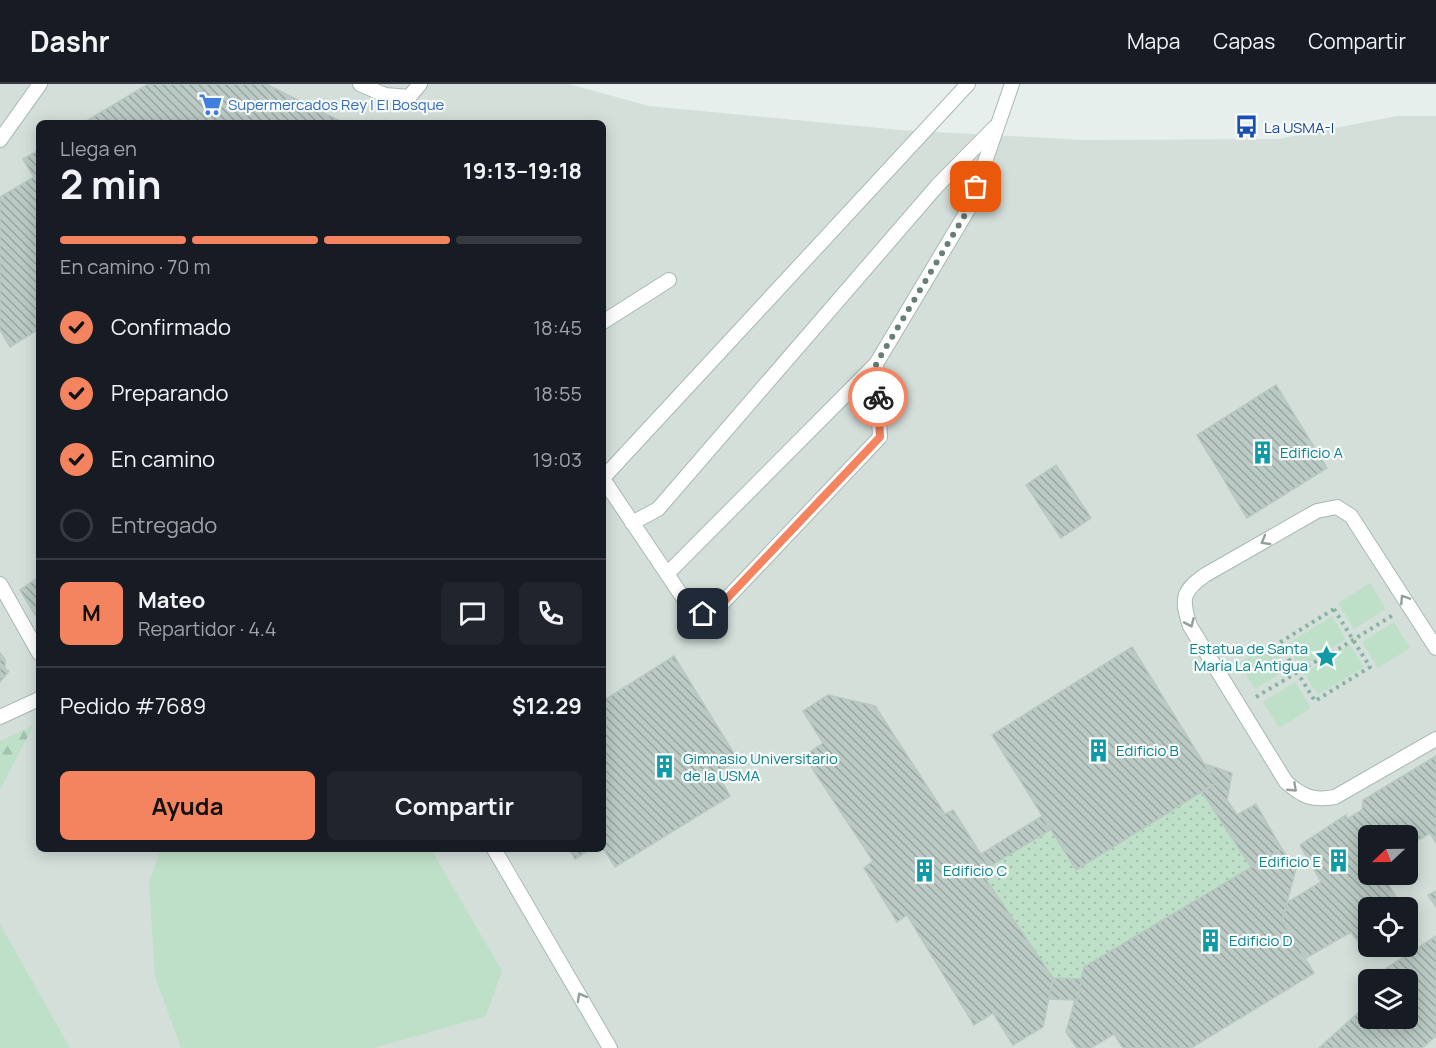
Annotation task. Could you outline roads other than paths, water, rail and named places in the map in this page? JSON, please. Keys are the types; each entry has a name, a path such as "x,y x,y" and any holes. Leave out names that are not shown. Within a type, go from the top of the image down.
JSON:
{"lane":[{"path":"0,140 40,84"},
{"path":"360,84 385,95 409,97 420,84"},
{"path":"606,475 968,84"},
{"path":"667,574 876,364 969,208 1011,84"},
{"path":"633,523 658,508 937,186 998,124"},
{"path":"606,320 669,280"},
{"path":"606,482 690,608 703,614 717,609 880,437 876,364"},
{"path":"1436,648 1351,516 1337,507 1317,511 1205,575 1191,585 1184,597 1190,626 1286,782 1302,796 1319,800 1335,798 1436,739"},
{"path":"0,584 36,648"},
{"path":"0,717 36,700"},
{"path":"496,852 610,1048"}],"place":[{"name":"Supermercados Rey | El Bosque","path":"210,104"},
{"name":"La USMA-I","path":"1246,127"},
{"name":"Edificio A","path":"1262,452"},
{"name":"Estatua de Santa María La Antigua","path":"1326,657"},
{"name":"Edificio B","path":"1098,750"},
{"name":"Gimnasio Universitario de la USMA","path":"665,767"},
{"name":"Edificio E","path":"1339,861"},
{"name":"Edificio C","path":"925,870"},
{"name":"Edificio D","path":"1211,940"}]}
